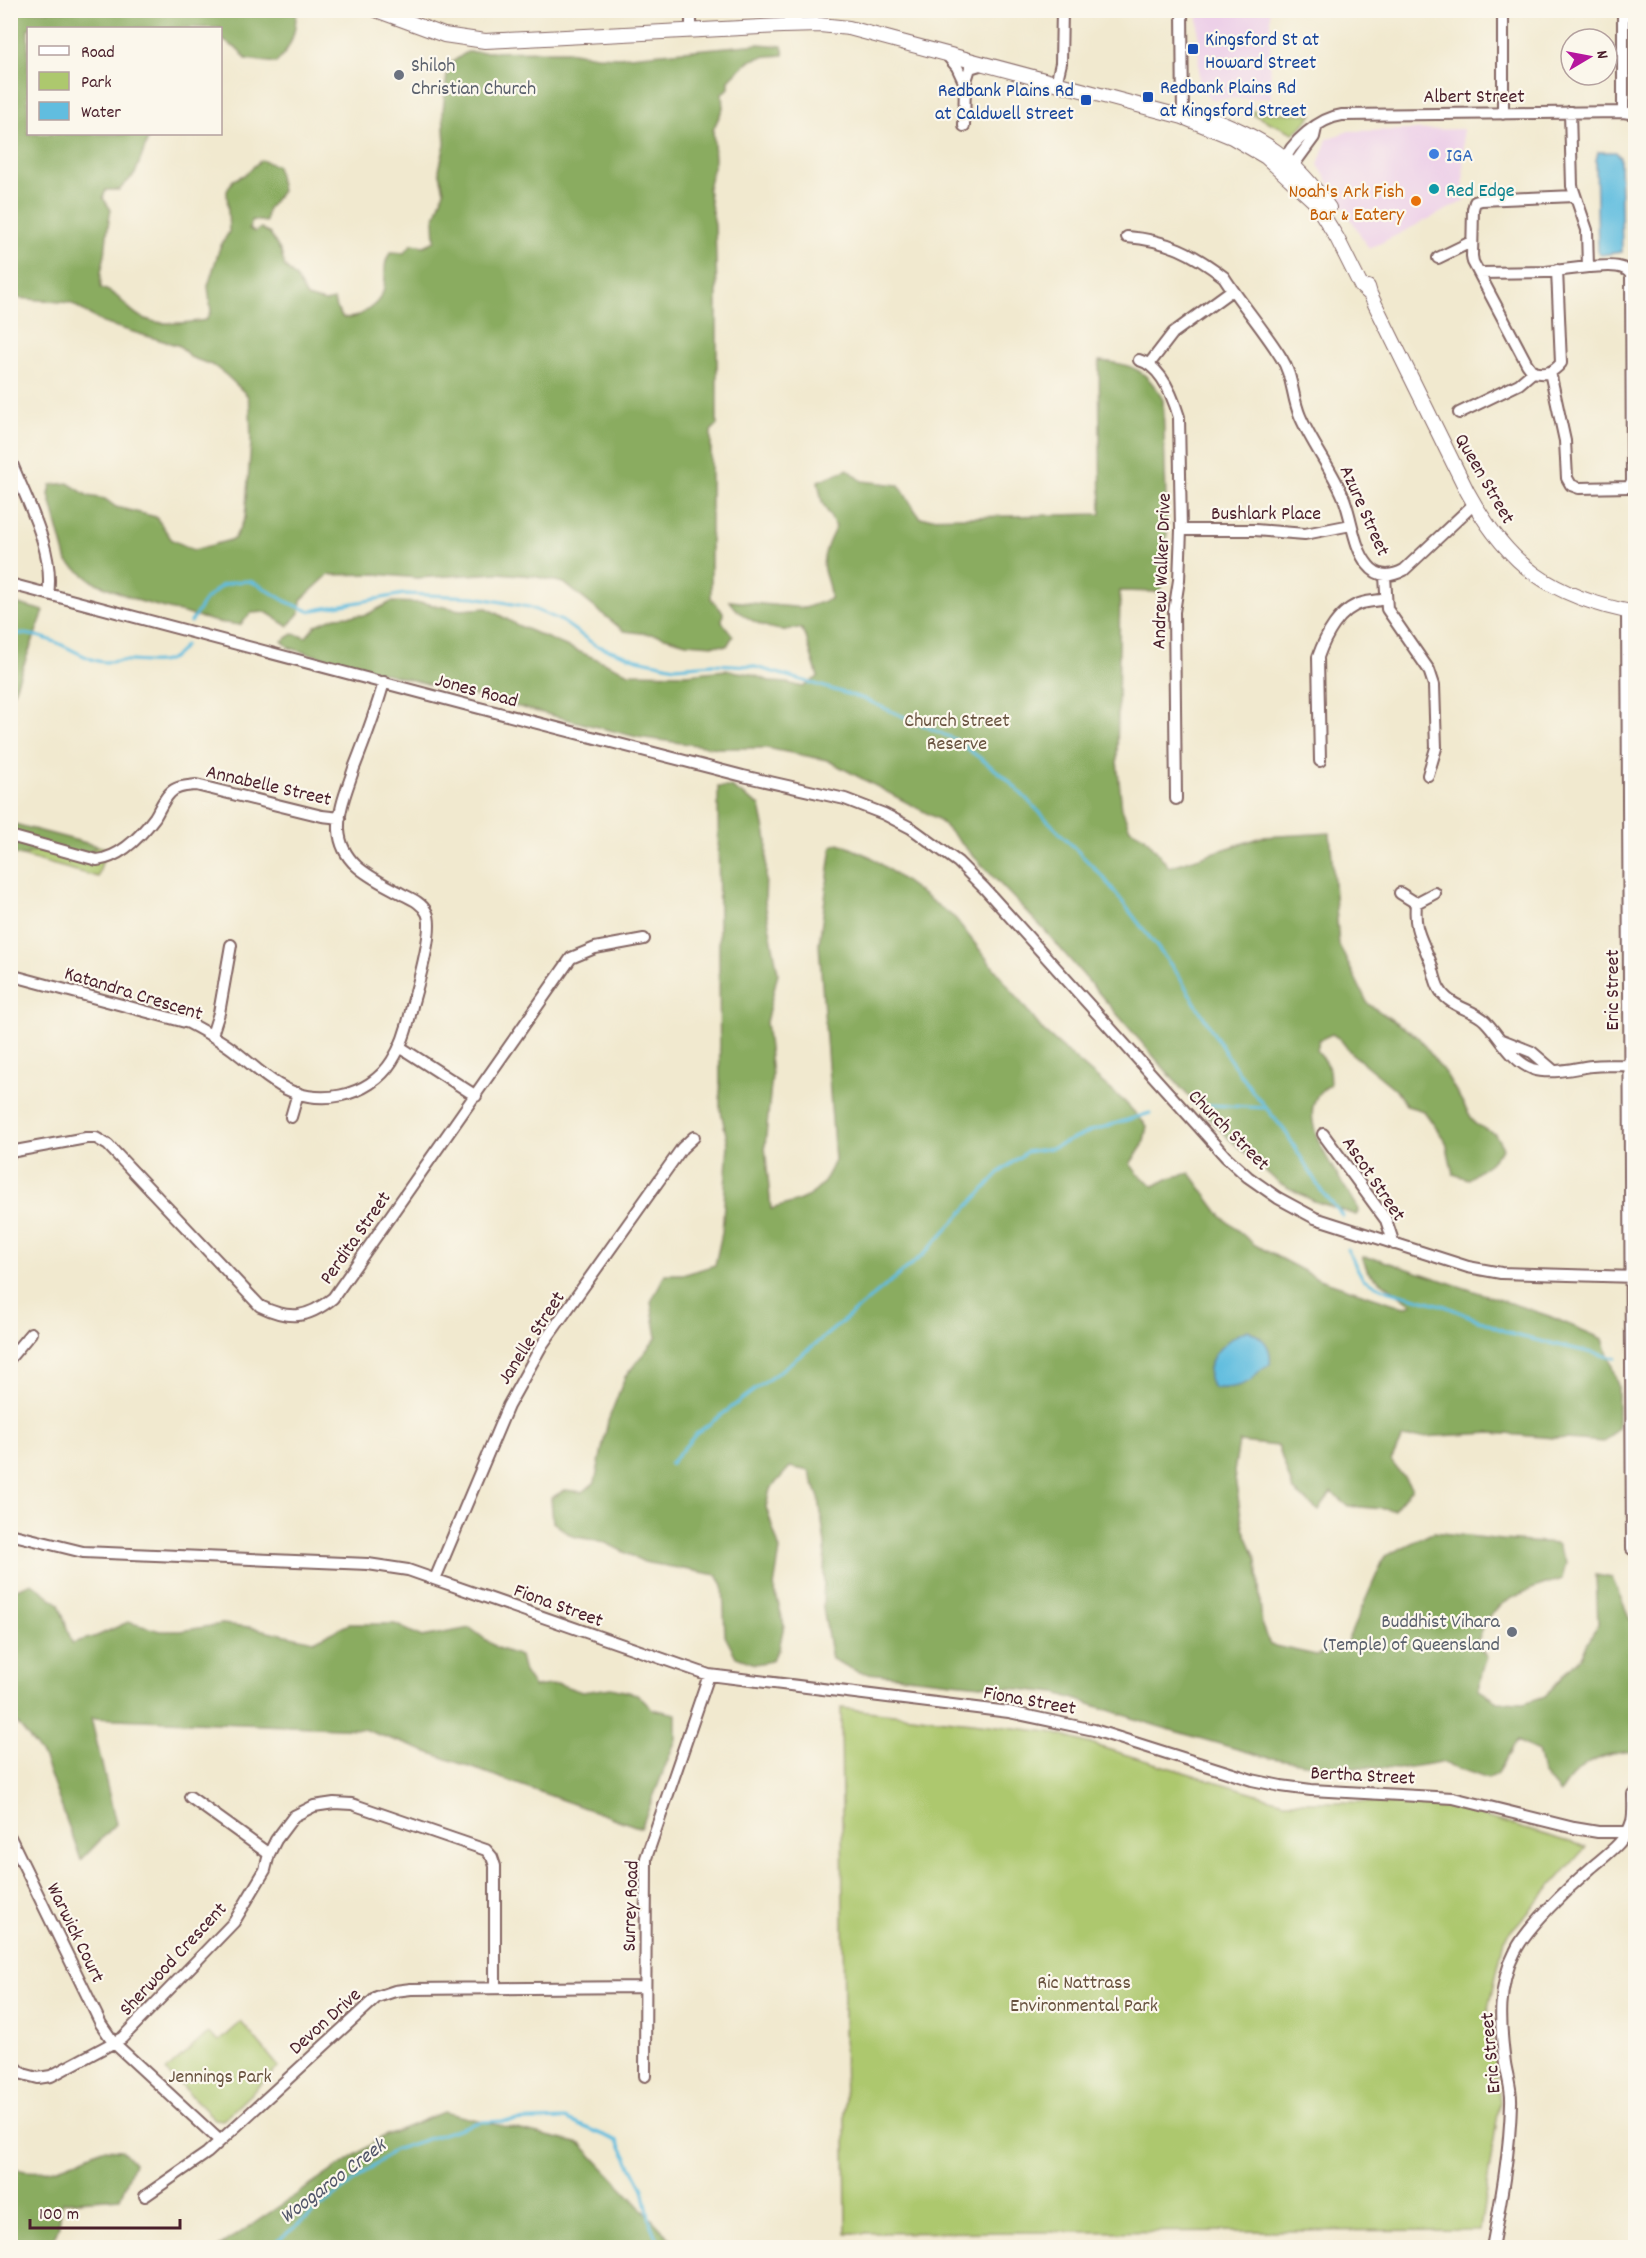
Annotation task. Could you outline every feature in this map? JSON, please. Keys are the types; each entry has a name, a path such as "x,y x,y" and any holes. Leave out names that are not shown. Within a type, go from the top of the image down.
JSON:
{"main road":[{"name":"Queen Street","path":"376,10 444,35 484,41 691,30 820,26 849,28 1183,117 1203,116 1238,128 1268,144 1287,165 1327,219 1361,286 1370,294 1474,504 1493,532 1527,570 1549,584 1571,595 1631,612"}],"street":[{"path":"691,10 691,30"},
{"path":"1056,84 1061,63 1062,10"},
{"path":"1182,10 1183,117"},
{"path":"1503,10 1503,114"},
{"path":"1623,10 1623,112"},
{"path":"945,53 957,67 965,84"},
{"path":"964,126 965,84 970,68 983,64"},
{"path":"1570,112 1572,186 1587,230 1588,267"},
{"name":"Albert Street","path":"1287,165 1307,131 1316,128 1324,120 1342,115 1570,112 1635,114"},
{"path":"1557,270 1561,363 1550,372 1541,374 1533,372 1472,256 1474,202 1575,196"},
{"name":"Azure Street","path":"1127,237 1151,239 1188,253 1224,277 1284,361 1299,413 1344,498 1351,525 1367,564 1375,572 1385,576 1404,570 1474,504"},
{"path":"1438,258 1471,242"},
{"path":"1479,273 1588,267 1622,267 1628,270 1631,275 1632,482 1629,487 1579,488 1571,485 1568,478 1565,441 1550,372"},
{"name":"Andrew Walker Drive","path":"1176,799 1174,612 1179,580 1181,530 1179,417 1174,400 1145,361 1173,333 1232,290"},
{"path":"1459,413 1519,384 1533,372"},
{"path":"10,459 46,550 50,578 48,594"},
{"name":"Bushlark Place","path":"1181,530 1256,530 1305,534 1351,525"},
{"path":"1385,576 1385,599 1390,615 1432,676 1436,748 1428,775"},
{"name":"Jones Road","path":"10,584 732,774 845,799 884,814 929,840"},
{"path":"1320,760 1318,657 1323,641 1342,615 1359,603 1385,599"},
{"name":"Eric Street","path":"1631,612 1629,1065 1633,1277 1632,1549"},
{"name":"Katandra Crescent","path":"10,975 189,1023 212,1035 280,1086 298,1093 318,1098 343,1096 363,1088 384,1071 400,1047 408,1025 430,922 422,905 365,874 351,861 342,846 339,830 346,792 384,682"},
{"name":"Annabelle Street","path":"10,836 97,860 108,858 119,853 140,834 154,818 170,792 182,786 196,785 322,816 340,818"},
{"name":"Church Street","path":"929,840 958,862 985,889 1209,1139 1248,1177 1278,1198 1315,1218 1468,1267 1501,1273 1633,1277"},
{"path":"1400,893 1416,903"},
{"path":"1416,903 1436,893"},
{"path":"1416,903 1415,917 1418,935 1441,993 1450,1001 1480,1016 1501,1040 1532,1052 1552,1070 1629,1065"},
{"name":"Perdita Street","path":"10,1152 96,1138 108,1145 260,1306 276,1314 294,1317 318,1310 333,1298 571,958 595,948 644,939"},
{"path":"212,1035 219,1013 231,945"},
{"path":"400,1047 476,1096"},
{"path":"291,1117 298,1093"},
{"name":"Ascot Street","path":"1323,1134 1386,1220 1395,1244"},
{"name":"Janelle Street","path":"435,1579 508,1406 542,1345 682,1148 694,1137"},
{"path":"10,1358 31,1333"},
{"name":"Fiona Street","path":"10,1534 83,1552 368,1564 408,1569 709,1675 1009,1712 1094,1730"},
{"name":"Surrey Road","path":"645,2076 646,1858 709,1675"},
{"name":"Bertha Street","path":"1094,1730 1252,1780 1281,1786 1311,1790 1453,1798 1574,1828 1598,1832 1631,1832"},
{"name":"Eric Street","path":"1492,2247 1508,2146 1512,2100 1502,2037 1501,2010 1504,1979 1515,1951 1530,1929 1631,1832 1633,1794"},
{"path":"190,1797 269,1854"},
{"name":"Sherwood Crescent","path":"10,2062 24,2073 38,2078 51,2076 122,2038 234,1922 265,1870 276,1840 294,1816 314,1806 334,1803 352,1804 486,1850 495,1866 495,1988"},
{"name":"Warwick Court","path":"10,1837 101,2024 114,2043 219,2140"},
{"name":"Devon Drive","path":"146,2196 207,2153 377,1997 394,1991 411,1989 645,1987"}],"shaded area":[{"path":"1270,11 1271,98 1210,99 1199,88 1198,12"},
{"path":"1463,129 1464,201 1369,249 1318,165 1327,139 1349,131"}],"green space":[{"path":"10,11 302,11 296,14 291,41 285,53 276,63 246,59 239,50 222,40 222,27 27,27 27,135 150,135 135,174 119,190 106,190 103,198 111,210 101,288 113,294 139,316 163,323 206,320 211,312 208,286 220,247 229,232 227,191 233,180 244,175 261,160 277,166 282,191 267,210 266,222 252,220 249,229 255,232 261,228 270,234 281,252 285,267 296,278 307,297 325,302 334,300 343,318 357,316 376,303 384,288 385,266 391,252 404,253 412,244 424,246 435,241 434,220 444,191 439,170 445,144 443,111 448,65 467,52 567,51 619,57 759,44 782,46 784,55 753,60 729,80 729,88 722,93 723,108 713,130 715,159 708,189 715,225 717,425 711,431 711,599 723,612 722,622 733,636 727,646 686,643 658,635 624,631 564,583 533,576 498,573 417,578 376,574 328,575 301,600 300,612 288,626 266,612 251,613 240,625 217,622 139,601 94,582 67,562 49,495 51,485 68,483 88,496 105,499 116,507 156,517 172,540 194,550 234,539 245,518 251,443 250,406 247,395 214,366 190,357 180,346 103,323 71,303 18,298 11,300"},
{"path":"1241,109 1267,113 1313,114 1293,133"},
{"name":"Church Street Reserve","path":"1099,361 1121,364 1138,370 1151,382 1163,400 1167,533 1161,592 1120,591 1117,761 1122,809 1130,829 1145,837 1169,867 1262,837 1330,833 1339,945 1368,1004 1418,1037 1447,1076 1475,1124 1495,1134 1503,1148 1490,1163 1468,1179 1453,1174 1446,1142 1424,1111 1407,1106 1395,1089 1351,1053 1340,1039 1332,1034 1319,1040 1317,1050 1329,1068 1330,1085 1317,1096 1312,1110 1314,1126 1320,1144 1357,1206 1358,1212 1356,1215 1314,1201 1279,1183 1229,1139 1181,1088 1046,932 938,819 827,760 766,748 718,748 637,737 321,657 290,648 282,641 293,634 306,637 316,625 335,617 366,615 391,602 423,603 460,610 487,608 517,625 629,673 687,674 726,670 751,674 772,682 803,687 818,677 801,628 784,630 768,627 745,616 729,601 805,608 830,599 823,565 836,527 822,502 818,481 848,469 862,481 899,485 920,518 1101,514"},
{"path":"10,602 44,611 11,699"},
{"path":"718,787 731,787 760,806 767,840 765,903 778,973 766,1022 772,1075 765,1146 771,1209 811,1195 824,1182 835,1160 819,944 832,846 839,843 871,857 955,918 1044,1032 1125,1102 1147,1126 1143,1145 1130,1164 1138,1174 1154,1186 1169,1178 1190,1173 1222,1217 1255,1245 1319,1279 1404,1307 1412,1304 1368,1272 1362,1257 1378,1259 1549,1316 1603,1339 1618,1385 1618,1428 1604,1442 1492,1433 1402,1438 1391,1461 1412,1488 1394,1510 1348,1506 1331,1492 1319,1511 1293,1490 1278,1446 1239,1442 1234,1472 1243,1528 1257,1560 1262,1626 1270,1645 1316,1655 1345,1646 1385,1556 1434,1532 1557,1544 1566,1563 1562,1579 1523,1592 1497,1608 1486,1621 1476,1645 1487,1656 1479,1690 1498,1702 1524,1703 1545,1696 1581,1656 1598,1624 1596,1575 1612,1578 1630,1619 1635,1616 1635,1751 1601,1757 1582,1767 1560,1793 1543,1773 1538,1751 1517,1741 1497,1773 1488,1779 1441,1762 1398,1769 1318,1765 1265,1757 1157,1726 1056,1693 858,1672 832,1659 823,1608 825,1544 819,1498 809,1471 790,1467 770,1489 766,1507 780,1550 774,1587 784,1625 779,1649 771,1661 755,1664 736,1657 725,1636 723,1585 717,1575 644,1562 604,1542 572,1536 553,1522 551,1498 565,1490 583,1492 595,1482 608,1421 625,1377 657,1337 651,1302 665,1274 686,1274 715,1265 722,1233 728,1144 720,1107"},
{"path":"10,823 106,848 98,877 11,853"},
{"path":"10,823 97,846 90,852 34,851 23,856 11,853"},
{"path":"32,1583 59,1604 72,1643 97,1636 128,1622 160,1631 181,1631 222,1624 249,1627 314,1641 349,1624 395,1624 422,1637 470,1628 497,1648 520,1656 524,1672 534,1687 559,1684 582,1692 611,1688 637,1694 652,1709 676,1714 676,1739 641,1828 363,1729 91,1718 116,1824 81,1860 43,1756 11,1715 11,1591"},
{"name":"Ric Nattrass Environmental Park","path":"841,1708 1050,1732 1284,1802 1435,1802 1586,1847 1504,1939 1488,2013 1500,2101 1480,2230 846,2233"},
{"name":"Jennings Park","path":"241,2022 279,2067 223,2120 215,2119 166,2071 208,2033 219,2042"},
{"path":"443,2112 581,2144 678,2247 219,2247 382,2137"},
{"path":"102,2149 122,2150 134,2163 120,2198 62,2202 59,2225 51,2247 11,2247 11,2167 23,2171 46,2171"}],"water":[{"path":"1598,152 1616,152 1620,157 1622,252 1601,255 1598,252 1596,160"},
{"path":"1248,1330 1266,1343 1270,1353 1270,1365 1264,1367 1251,1380 1243,1384 1228,1388 1213,1388 1209,1379 1209,1369 1217,1352 1231,1338"}],"waterway":[{"path":"191,622 205,600 221,586 233,582 249,581 309,611 404,594 475,597 529,607 562,621 595,645 637,659 675,667 713,664 752,666 808,682 864,699 956,740 1005,777 1104,878 1177,973 1228,1057 1285,1131 1322,1192 1343,1216"},
{"path":"10,633 42,637 103,662 162,662 178,654 185,645"},
{"path":"1193,1104 1266,1108"},
{"path":"670,1464 696,1434 813,1346 924,1254 1000,1172 1026,1152 1052,1148 1091,1131 1150,1113"},
{"path":"1347,1249 1363,1279 1387,1290 1445,1306 1514,1335 1615,1358"},
{"name":"Woogaroo Creek","path":"268,2248 394,2150 479,2122 565,2119 618,2141 643,2189 651,2226 661,2248"}],"place":[{"name":"Kingsford St at Howard Street","path":"1193,49"},
{"name":"Shiloh Christian Church","path":"399,75"},
{"name":"Redbank Plains Rd at Kingsford Street","path":"1148,97"},
{"name":"Redbank Plains Rd at Caldwell Street","path":"1086,100"},
{"name":"IGA","path":"1434,154"},
{"name":"Red Edge","path":"1434,189"},
{"name":"Noah's Ark Fish Bar & Eatery","path":"1416,201"},
{"name":"Buddhist Vihara (Temple) of Queensland","path":"1512,1632"}]}
